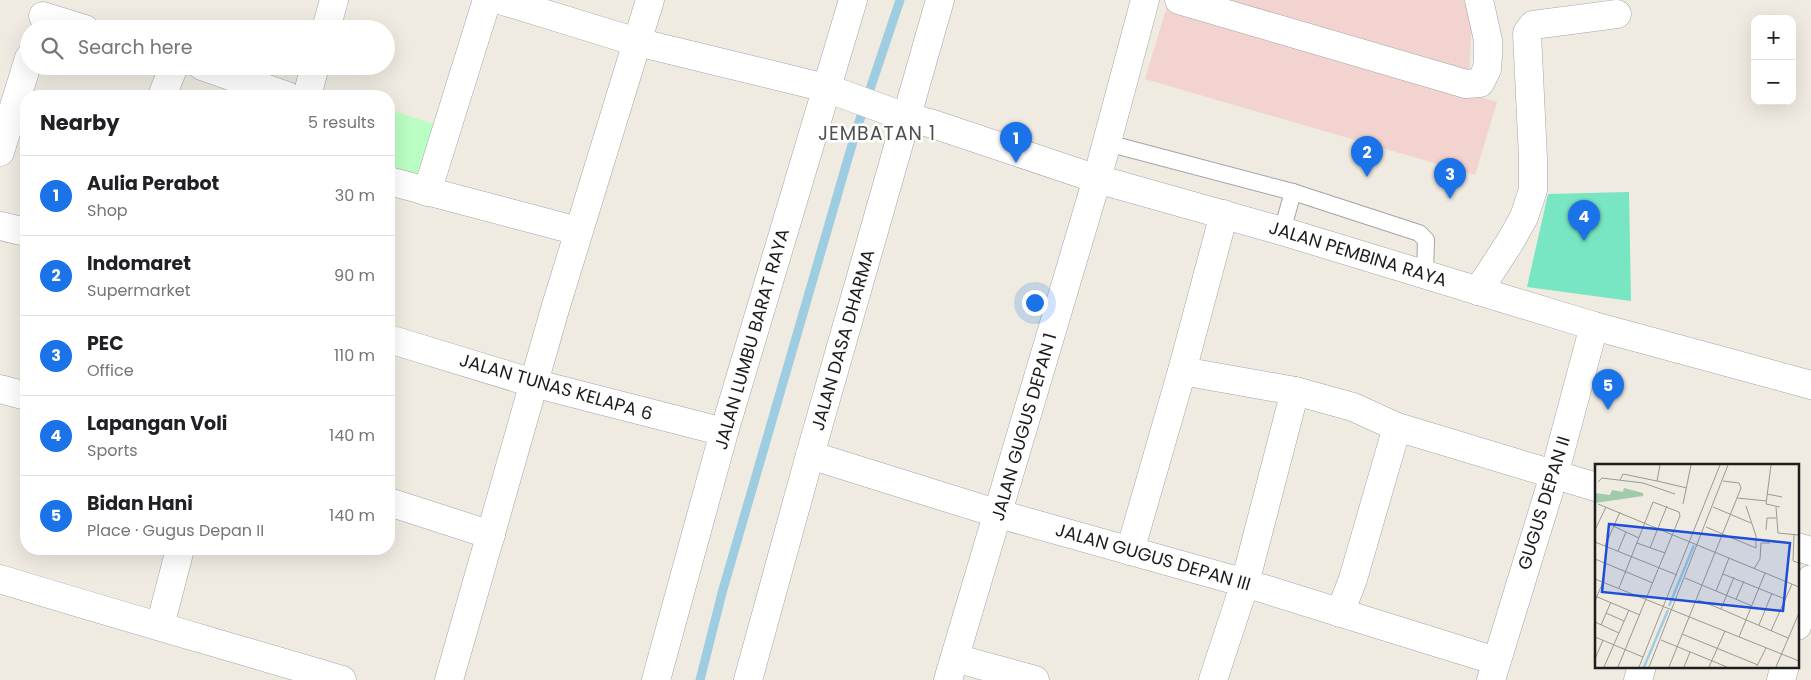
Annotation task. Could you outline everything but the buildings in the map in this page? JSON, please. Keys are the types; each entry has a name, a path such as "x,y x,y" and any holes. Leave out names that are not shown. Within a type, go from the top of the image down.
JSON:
{"street":[{"path":"328,20 334,0"},
{"path":"427,192 486,0"},
{"name":"JALAN PEMBINA RAYA","path":"500,0 637,42 831,90 1097,179 1282,230 1594,326 1811,385"},
{"path":"449,680 533,383 650,0"},
{"name":"JALAN LUMBU BARAT RAYA","path":"656,680 724,432 831,90 853,0"},
{"name":"JALAN DASA DHARMA","path":"748,680 904,115 940,0"},
{"name":"JALAN GUGUS DEPAN 1","path":"952,669 1108,143 1145,0"},
{"path":"1179,0 1466,84 1480,83 1487,69 1488,40 1480,0"},
{"path":"1478,291 1524,217 1533,190 1529,29 1533,25 1617,14"},
{"path":"43,15 58,20"},
{"path":"0,152 24,75"},
{"path":"164,90 170,75"},
{"path":"228,75 270,90"},
{"path":"309,90 313,75"},
{"path":"395,182 578,231"},
{"path":"1130,551 1182,371 1224,214"},
{"path":"0,226 20,231"},
{"name":"GUGUS DEPAN II","path":"1494,671 1554,475 1594,326"},
{"name":"JALAN TUNAS KELAPA 6","path":"395,341 533,383 724,432"},
{"path":"1182,371 1296,391 1353,408 1397,427 1595,488"},
{"path":"0,389 20,394"},
{"path":"1213,680 1245,582 1296,391"},
{"path":"1340,613 1353,579 1397,427"},
{"name":"JALAN GUGUS DEPAN III","path":"810,455 998,514 1245,582 1340,613 1494,671"},
{"path":"395,504 491,535"},
{"path":"1798,547 1811,551"},
{"path":"160,626 178,555"},
{"path":"1798,623 1811,579"},
{"path":"0,580 342,680"},
{"path":"952,669 1035,680"}],"lane":[{"path":"1108,143 1293,192 1419,233 1426,240 1425,273"},
{"path":"1282,230 1293,192"}],"shaded area":[{"path":"1214,0 1463,0 1472,16 1469,75"},
{"path":"1167,6 1497,102 1475,175 1145,79"}],"green space":[{"path":"395,112 440,126 422,184 395,176"},
{"path":"1629,192 1631,301 1527,287 1548,194"}],"waterway":[{"path":"700,680 722,593 856,131 900,0"}],"place":[{"name":"Aulia Perabot","path":"1016,163"},
{"name":"Indomaret","path":"1367,177"},
{"name":"PEC","path":"1450,199"},
{"name":"Lapangan Voli","path":"1584,241"},
{"name":"Bidan Hani","path":"1608,410"}],"district":[{"name":"JEMBATAN 1","path":"877,133"}]}
